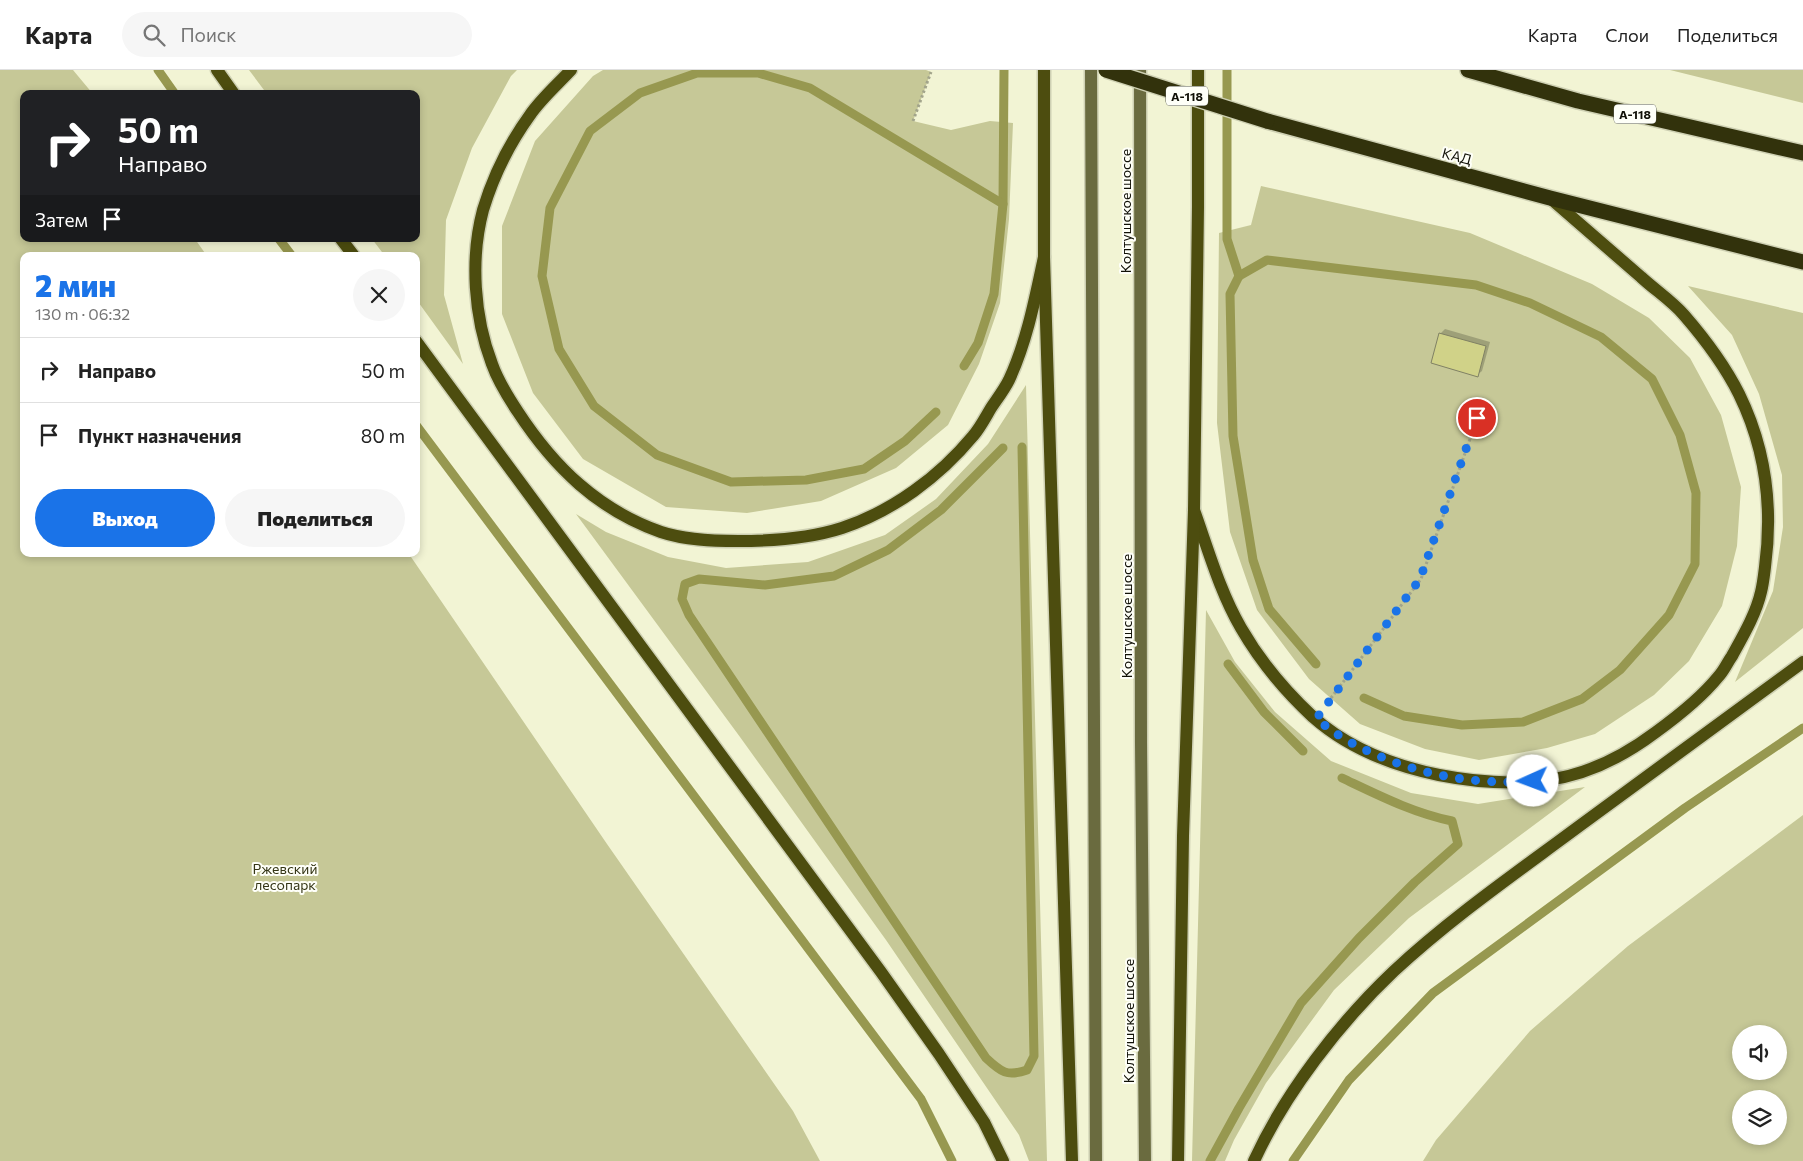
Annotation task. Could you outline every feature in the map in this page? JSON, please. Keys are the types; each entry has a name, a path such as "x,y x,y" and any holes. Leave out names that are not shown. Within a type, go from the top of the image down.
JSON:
{"highway":[{"name":"КАД","path":"1106,70 1267,121 1550,198 1803,262"},
{"name":"А-118","path":"1468,70 1578,101 1803,153"}],"main road":[{"path":"216,70 231,90"},
{"path":"571,70 530,115 499,166 483,211 476,250 478,313 492,364 504,391 534,436 570,477 611,509 662,532 707,541 754,541 805,535 839,529 860,522 880,512 919,487 948,464 974,435 1008,381 1030,324 1044,257"},
{"path":"1044,70 1044,257 1072,1161"},
{"path":"1091,70 1096,1161"},
{"name":"Колтушское шоссе","path":"1140,70 1141,743 1145,1161"},
{"path":"1178,1161 1183,836 1194,510 1198,70"},
{"path":"1194,510 1224,592 1240,627 1263,661 1288,691 1316,719 1347,740 1382,758 1411,769 1477,782 1549,780 1583,772 1615,759 1647,739 1684,711 1719,676 1743,637 1761,593 1767,553 1768,524 1764,469 1753,425 1737,390 1727,374 1683,314 1550,198"},
{"path":"343,242 351,252"},
{"path":"420,346 882,972 984,1122 1003,1161"},
{"path":"1254,1161 1265,1138 1312,1065 1340,1029 1394,972 1453,921 1516,873 1803,662"}],"path":[{"path":"913,121 931,72"},
{"path":"1316,719 1420,579 1477,418"}],"green space":[{"name":"Ржевский лесопарк","path":"0,70 73,70 90,90 20,90 20,242 197,242 204,252 20,252 20,557 411,557 607,844 793,1111 820,1161 0,1161"},
{"path":"249,70 517,70 511,76 472,148 446,220 444,295 463,364 420,305 420,252 382,252 374,242 420,242 420,90 264,90"},
{"path":"603,70 926,70 931,72 913,121 951,130 990,121 1013,123 1009,219 1000,303 979,364 948,425 896,468 821,501 747,513 666,507 583,459 533,393 502,314 502,226 535,141 593,76"},
{"path":"1670,70 1803,70 1803,103"},
{"path":"1261,186 1470,233 1592,284 1649,318 1690,358 1721,415 1741,487 1737,546 1722,606 1689,661 1654,695 1595,734 1547,748 1479,760 1425,749 1360,724 1309,679 1257,610 1230,532 1217,423 1219,233 1251,225"},
{"path":"1688,286 1803,313 1803,628 1735,682 1773,591 1783,527 1782,475 1759,394 1732,335"},
{"path":"1026,385 1047,1161 1029,1161 1019,1135 886,940 576,514 606,532 668,557 726,568 808,562 885,535 936,499 988,444"},
{"path":"1206,610 1235,662 1275,712 1331,761 1411,793 1478,804 1585,787 1409,918 1334,990 1266,1083 1234,1140 1225,1161 1192,1161"},
{"path":"1803,815 1803,1161 1423,1161 1436,1140 1530,1031 1628,946"}],"building":[{"path":"1439,333 1486,346 1478,377 1431,363"}],"waterway":[{"path":"158,70 172,90"},
{"path":"964,366 978,343 994,294 1003,204 1004,70"},
{"path":"1227,70 1227,239 1239,276 1230,294 1233,436 1253,560 1269,609 1316,664"},
{"path":"936,412 905,441 864,469 806,480 731,482 657,455 594,406 559,349 542,276 550,208 590,131 640,93 697,73 758,73 810,88 1003,204"},
{"path":"281,242 289,252"},
{"path":"1239,276 1267,260 1476,285 1530,303 1601,337 1652,379 1680,435 1696,493 1695,564 1669,615 1620,670 1582,699 1523,722 1462,725 1404,716 1364,698"},
{"path":"420,430 921,1099 952,1161"},
{"path":"1003,448 941,510 888,550 834,576 765,585 699,579 685,584 682,599 689,615 986,1058 1000,1070 1014,1073 1027,1070 1034,1056 1022,447"},
{"path":"1228,664 1264,712 1303,751"},
{"path":"1293,1161 1349,1080 1433,993 1685,808 1803,728"},
{"path":"1210,1161 1301,1003 1359,938 1415,882 1458,844 1452,821 1410,808 1342,778"}],"route":[{"path":"1477,418 1420,579 1316,719 1347,740 1382,758 1411,769 1477,782 1533,781"}]}
